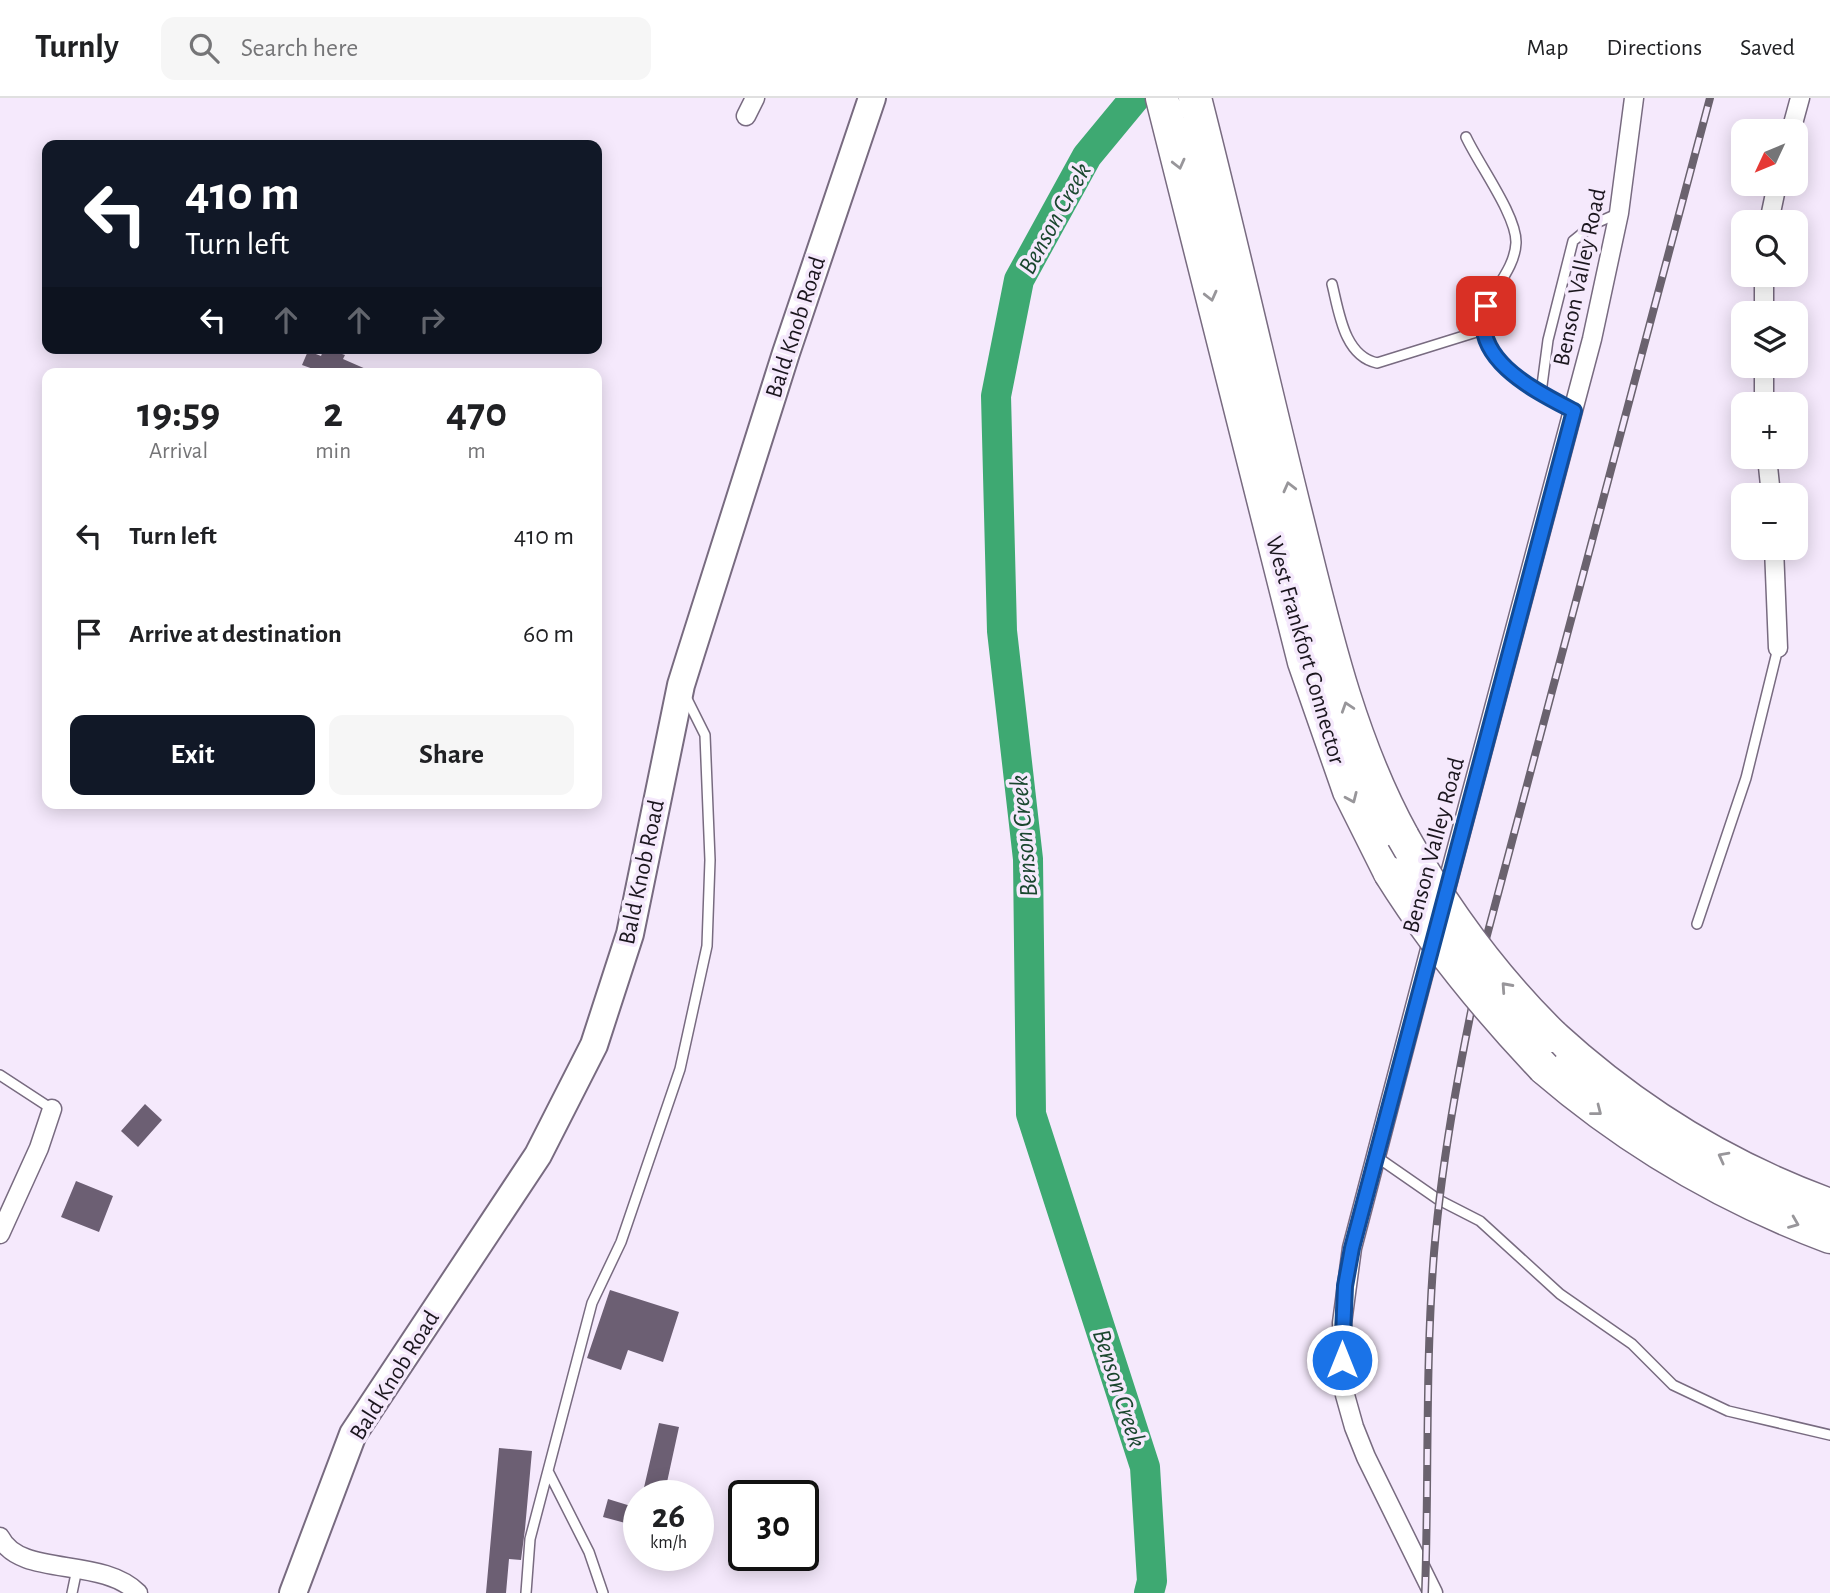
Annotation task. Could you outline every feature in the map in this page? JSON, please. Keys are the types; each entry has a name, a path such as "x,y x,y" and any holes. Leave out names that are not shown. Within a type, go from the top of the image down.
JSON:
{"highway":[{"name":"West Frankfort Connector","path":"1162,98 1292,617 1317,705 1349,792 1390,873 1414,912 1469,985 1545,1068 1598,1112 1672,1162 1751,1205 1830,1237"},
{"name":"West Frankfort Connector","path":"1195,98 1340,684 1373,774 1403,837 1469,941 1499,979 1553,1036 1603,1080 1682,1135 1767,1180 1830,1205"}],"main road":[{"name":"Bald Knob Road","path":"293,1593 353,1434 538,1155 594,1045 630,934 681,685 786,353 872,98"}],"street":[{"path":"746,116 755,98"},
{"name":"Benson Valley Road","path":"1433,1593 1354,1427 1346,1395 1342,1360 1345,1286 1352,1248 1603,295 1619,213 1634,98"},
{"path":"1794,119 1800,98"},
{"path":"1774,560 1778,648"},
{"path":"0,1234 39,1149 52,1109"},
{"path":"0,1537 14,1554 28,1560 108,1574 122,1580 138,1593"}],"lane":[{"path":"1466,137 1514,224 1516,242 1509,267 1486,306 1482,319 1484,337 1499,360 1515,376 1574,411"},
{"path":"1541,393 1548,341 1573,241 1594,224 1619,213"},
{"path":"1332,284 1345,334 1365,360 1377,363 1483,330"},
{"path":"1697,924 1746,778 1778,648"},
{"path":"526,1593 530,1539 593,1303 621,1242 680,1069 707,946 710,860 705,735 681,685"},
{"path":"0,1075 52,1109"},
{"path":"1377,1157 1439,1200 1480,1221 1560,1294 1632,1344 1673,1385 1728,1411 1830,1435"},
{"path":"548,1471 589,1552 603,1593"},
{"path":"72,1593 77,1567"}],"building":[{"path":"307,354 342,354 345,355 343,359 364,368 310,368 302,365"},
{"path":"145,1104 162,1120 138,1147 121,1131"},
{"path":"76,1181 113,1196 99,1232 61,1217"},
{"path":"610,1290 679,1312 663,1362 628,1350 621,1370 587,1358"},
{"path":"659,1423 679,1427 667,1480 646,1480"},
{"path":"499,1448 532,1451 521,1560 509,1559 506,1593 486,1593"},
{"path":"608,1499 623,1504 623,1522 603,1517"}],"waterway":[{"name":"Benson Creek","path":"1135,98 1087,156 1019,280 996,396 1002,631 1028,859 1031,1114 1145,1467 1152,1581 1149,1593"}],"railway":[{"path":"1425,1593 1429,1338 1434,1253 1443,1173 1462,1056 1486,939 1710,98"}],"route":[{"path":"1342,1360 1345,1286 1352,1248 1574,411 1534,389 1515,376 1499,360 1484,337 1482,319 1486,306"}]}
